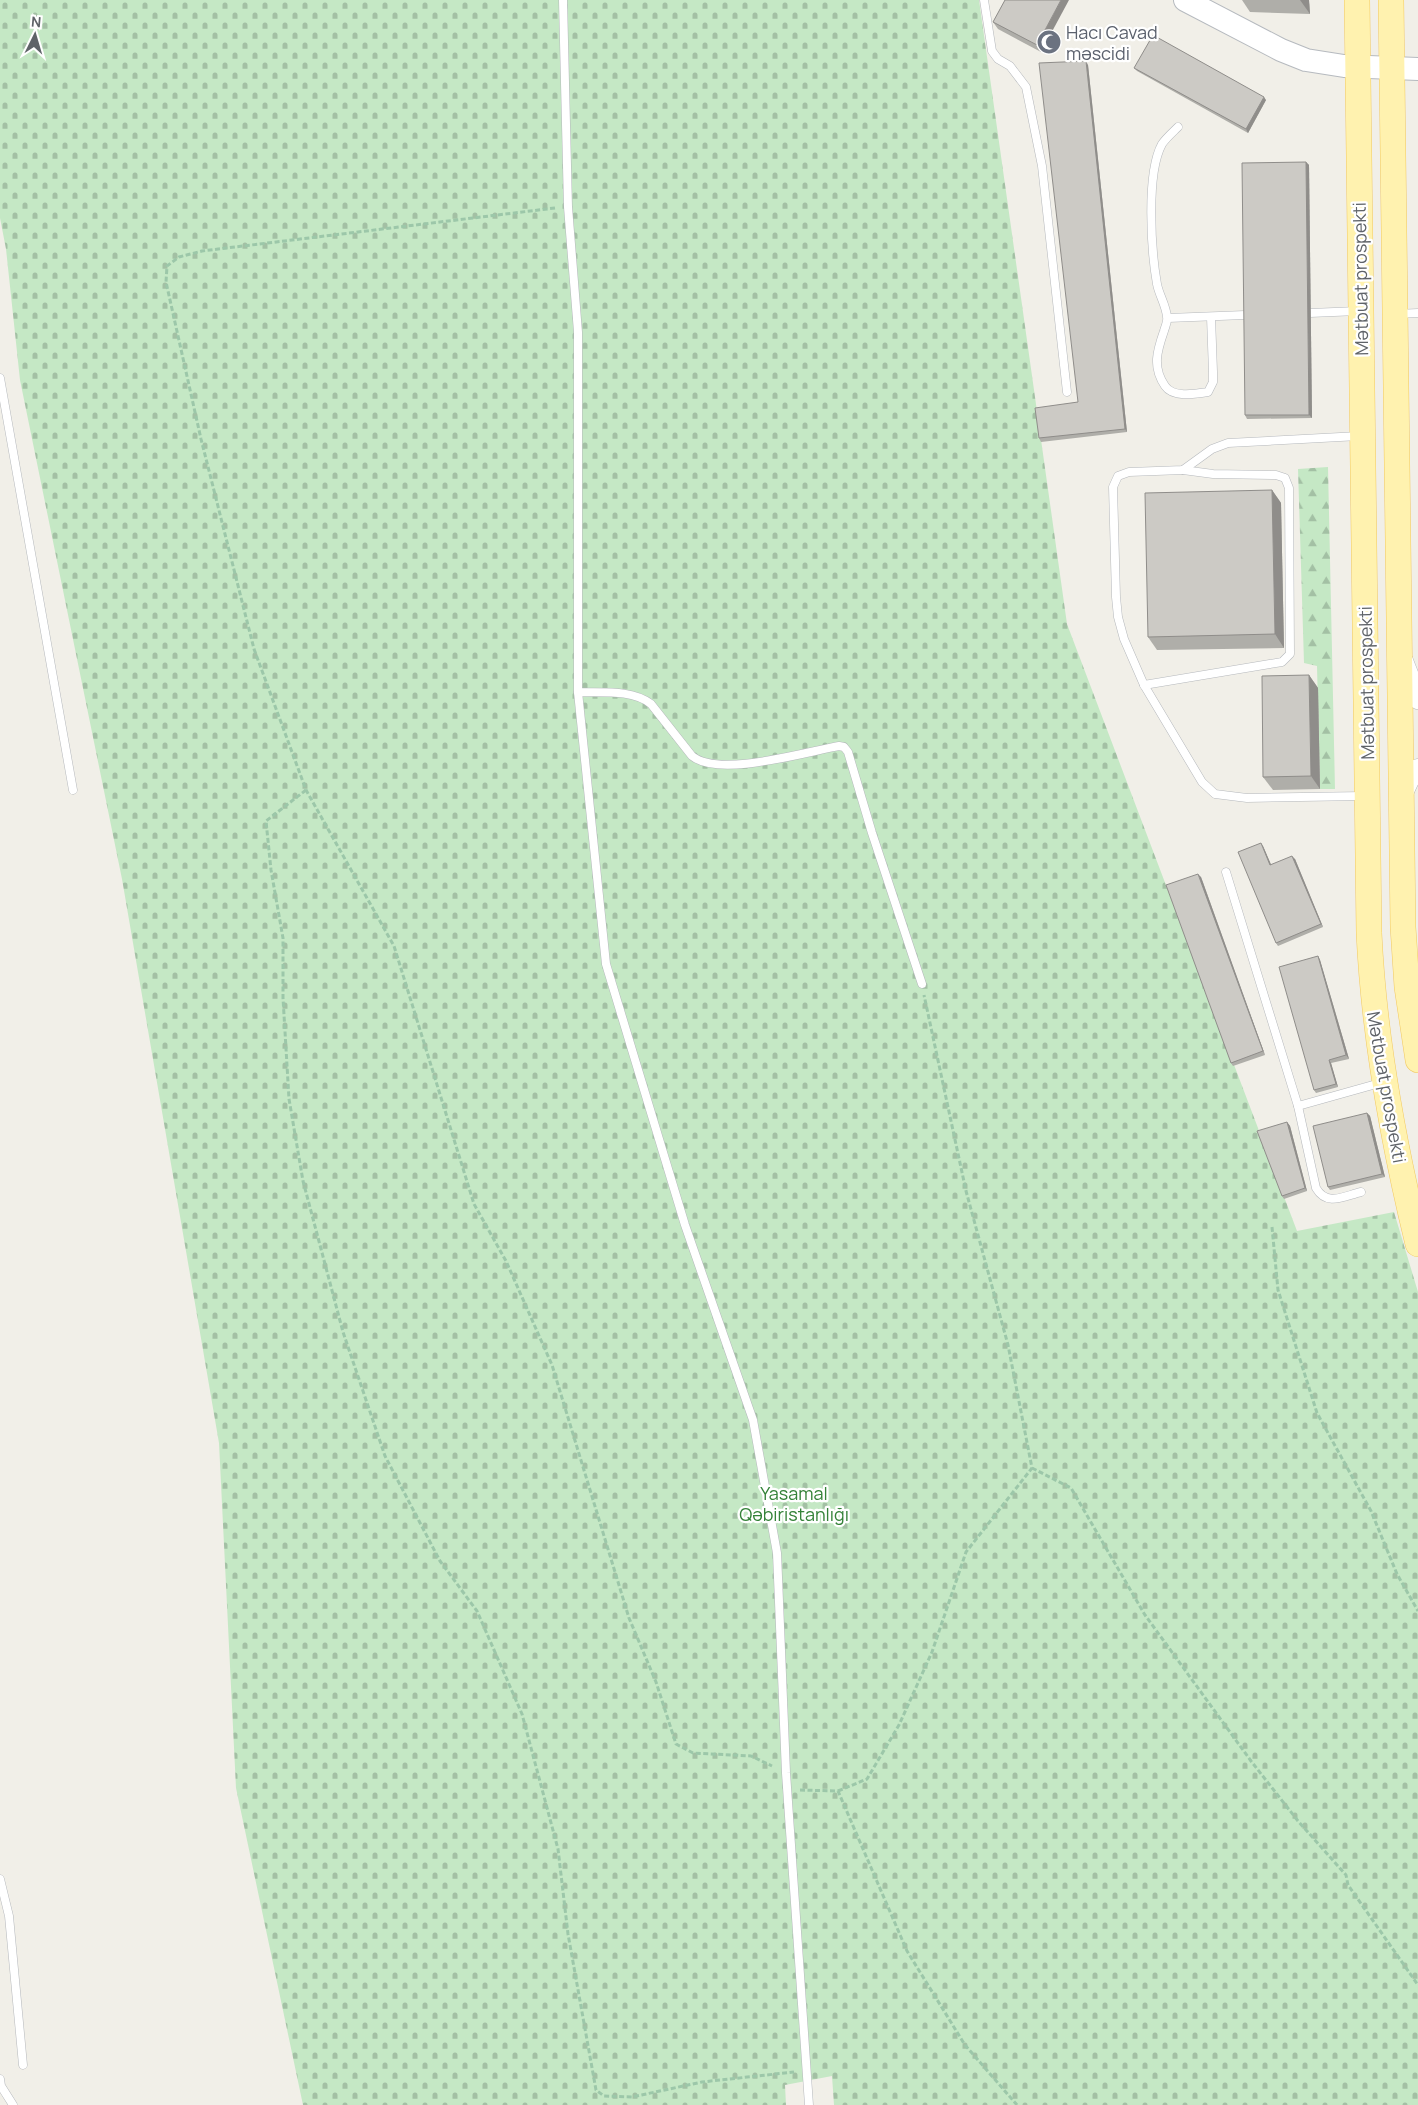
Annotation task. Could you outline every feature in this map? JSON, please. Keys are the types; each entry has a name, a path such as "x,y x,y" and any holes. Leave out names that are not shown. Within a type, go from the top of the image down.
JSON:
{"main road":[{"name":"Mətbuat prospekti","path":"1357,0 1369,933 1372,994 1385,1082 1406,1196 1418,1244"},
{"name":"Mətbuat prospekti","path":"1391,0 1393,119 1407,313 1399,650 1402,927 1407,987 1418,1060"},
{"path":"1189,1 1292,55 1306,60 1332,65 1418,69"}],"street":[{"path":"1399,650 1418,699"},
{"path":"1401,797 1409,780 1418,769"}],"lane":[{"path":"562,0 568,207 578,332 578,692 606,964 685,1225 753,1420 776,1553 786,1773 809,2105"},
{"path":"984,0 992,50 998,59 1010,66 1026,87 1028,94 1043,175 1067,392"},
{"path":"1178,127 1163,142 1156,158 1152,198 1157,286 1168,318 1156,354 1156,368 1165,387 1173,393 1208,392 1213,382 1211,317"},
{"path":"1310,313 1361,311"},
{"path":"1168,318 1245,315"},
{"path":"0,378 73,790"},
{"path":"1183,470 1212,449 1228,443 1362,436"},
{"path":"1144,685 1282,662 1290,654 1289,488 1284,478 1276,475 1212,474 1183,470 1129,472 1118,476 1112,487 1118,617 1124,639 1144,685 1202,782 1215,794 1247,798 1367,796"},
{"path":"578,692 621,694 642,698 651,704 692,756 700,762 710,765 756,762 839,746 844,747 848,752 872,833 922,984"},
{"path":"1226,872 1298,1106 1316,1188 1321,1196 1329,1200 1361,1192"},
{"path":"1298,1106 1385,1082"},
{"path":"0,1879 9,1916 23,2064"},
{"path":"0,1913 9,1916"},
{"path":"0,2084 13,2105"}],"path":[{"path":"568,207 202,251 179,257 167,266 166,282 254,649 306,790 394,946 474,1204 506,1261 552,1365 629,1618 656,1682 676,1744 693,1753 751,1756 786,1773"},
{"path":"306,790 266,821 271,870 283,938 283,998 288,1099 303,1181 343,1332 385,1456 440,1561 477,1611 522,1714 558,1849 568,1934 596,2090 604,2096 632,2097 702,2082 807,2071"},
{"path":"787,1789 838,1791 867,1779 899,1725 932,1652 966,1552 1032,1468 1008,1345 966,1191 922,984"},
{"path":"1272,1227 1278,1290 1317,1413 1371,1511 1398,1574 1418,1611"},
{"path":"1032,1468 1071,1488 1145,1615 1251,1761 1298,1821 1346,1875 1348,1885 1418,1985"},
{"path":"838,1791 907,1952 965,2045 1017,2105"}],"green space":[{"name":"Yasamal Qəbiristanlığı","path":"0,0 979,0 1067,624 1297,1231 1394,1212 1418,1292 1418,2105 834,2105 832,2076 785,2085 786,2105 303,2105 236,1788 219,1443 122,879 20,380 6,249 0,218"},
{"path":"1328,467 1335,789 1320,789 1317,666 1304,663 1298,469"}],"building":[{"path":"1005,0 1061,0 1037,45 993,22"},
{"path":"1153,35 1264,97 1246,129 1134,68"},
{"path":"1086,61 1125,429 1039,438 1035,408 1078,402 1039,63"},
{"path":"1306,162 1309,415 1245,415 1242,163"},
{"path":"1272,490 1275,634 1148,637 1145,493"},
{"path":"1309,675 1311,776 1263,777 1262,676"},
{"path":"1261,843 1270,865 1292,856 1321,924 1276,943 1238,852"},
{"path":"1198,874 1263,1051 1231,1063 1166,885"},
{"path":"1318,956 1346,1055 1329,1060 1336,1084 1314,1090 1279,967"},
{"path":"1367,1113 1382,1174 1328,1187 1313,1126"},
{"path":"1287,1122 1305,1188 1282,1196 1257,1131"}],"place":[{"name":"Hacı Cavad məscidi","path":"1049,42"}]}
